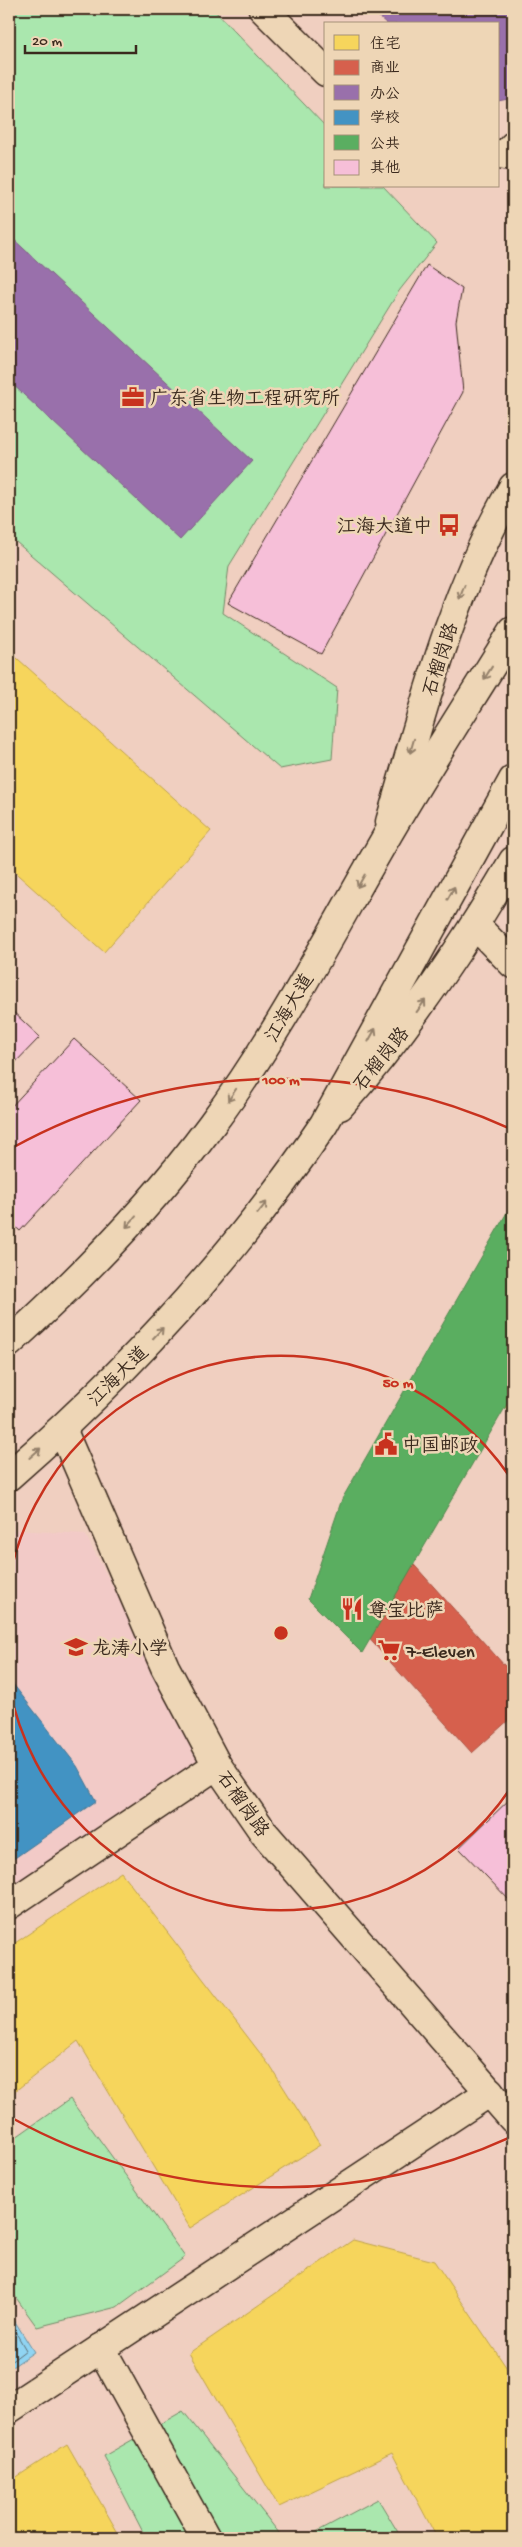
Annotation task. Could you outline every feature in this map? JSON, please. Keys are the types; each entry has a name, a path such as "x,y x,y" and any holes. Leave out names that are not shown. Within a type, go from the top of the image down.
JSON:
{"main road":[{"path":"263,9 324,70"},
{"name":"石榴岗路","path":"385,838 443,639 472,568 513,487"},
{"name":"江海大道","path":"9,1343 50,1306 109,1247 163,1186 213,1123 276,1031 385,838 513,631"},
{"name":"江海大道","path":"9,1476 62,1429 177,1313 238,1240 324,1124 513,780"},
{"name":"石榴岗路","path":"324,1124 372,1070 402,1032 475,925 513,862"},
{"path":"475,925 513,964"},
{"name":"石榴岗路","path":"62,1429 165,1667 217,1765 264,1833 513,2119"},
{"path":"9,1905 217,1765"},
{"path":"9,2409 490,2092"},
{"path":"102,2348 206,2538"}],"shaded area":[{"name":"龙涛小学","path":"16,1530 85,1534 203,1758 9,1893 9,1535"}],"green space":[{"path":"9,9 213,9 324,125 324,188 385,188 437,243 399,291 229,566 223,613 337,688 332,759 280,769 9,536"},
{"path":"70,2099 185,2257 117,2307 37,2327 9,2288 9,2142"},
{"path":"183,2411 283,2538 146,2538 104,2456"},
{"path":"378,2499 399,2534 399,2538 305,2538"}],"water":[{"path":"9,2312 34,2352 9,2369"}],"building: 住宅":[{"path":"9,651 211,831 104,952 9,867"},
{"path":"513,1273 513,1417 458,1347"},
{"path":"121,1872 270,2066 320,2145 190,2228 78,2041 9,2096 9,1947"},
{"path":"353,2240 434,2261 513,2377 513,2538 437,2538 392,2453 279,2507 189,2353"},
{"path":"67,2444 121,2538 9,2538 9,2482"}],"building: 商业":[{"path":"363,1508 513,1675 513,1716 472,1753 330,1595"}],"building: 办公":[{"path":"370,9 513,9 513,98 500,101 500,22 385,22"},
{"path":"9,235 252,461 180,540 9,381"}],"building: 学校":[{"path":"9,1679 77,1766 96,1801 9,1862"}],"building: 公共":[{"path":"513,1202 513,1394 362,1653 308,1599 342,1499"}],"building: 其他":[{"path":"427,265 462,289 456,321 463,392 321,654 228,603"},
{"path":"9,1008 40,1037 9,1069"},
{"path":"74,1039 141,1100 20,1231 9,1221 9,1109"},
{"path":"513,1796 513,1904 459,1848"}],"place":[{"name":"广东省生物工程研究所","path":"133,397"},
{"name":"江海大道中","path":"449,525"},
{"name":"中国邮政","path":"386,1444"},
{"name":"尊宝比萨","path":"352,1609"},
{"name":"龙涛小学","path":"76,1647"},
{"name":"7-Eleven","path":"389,1650"}]}
